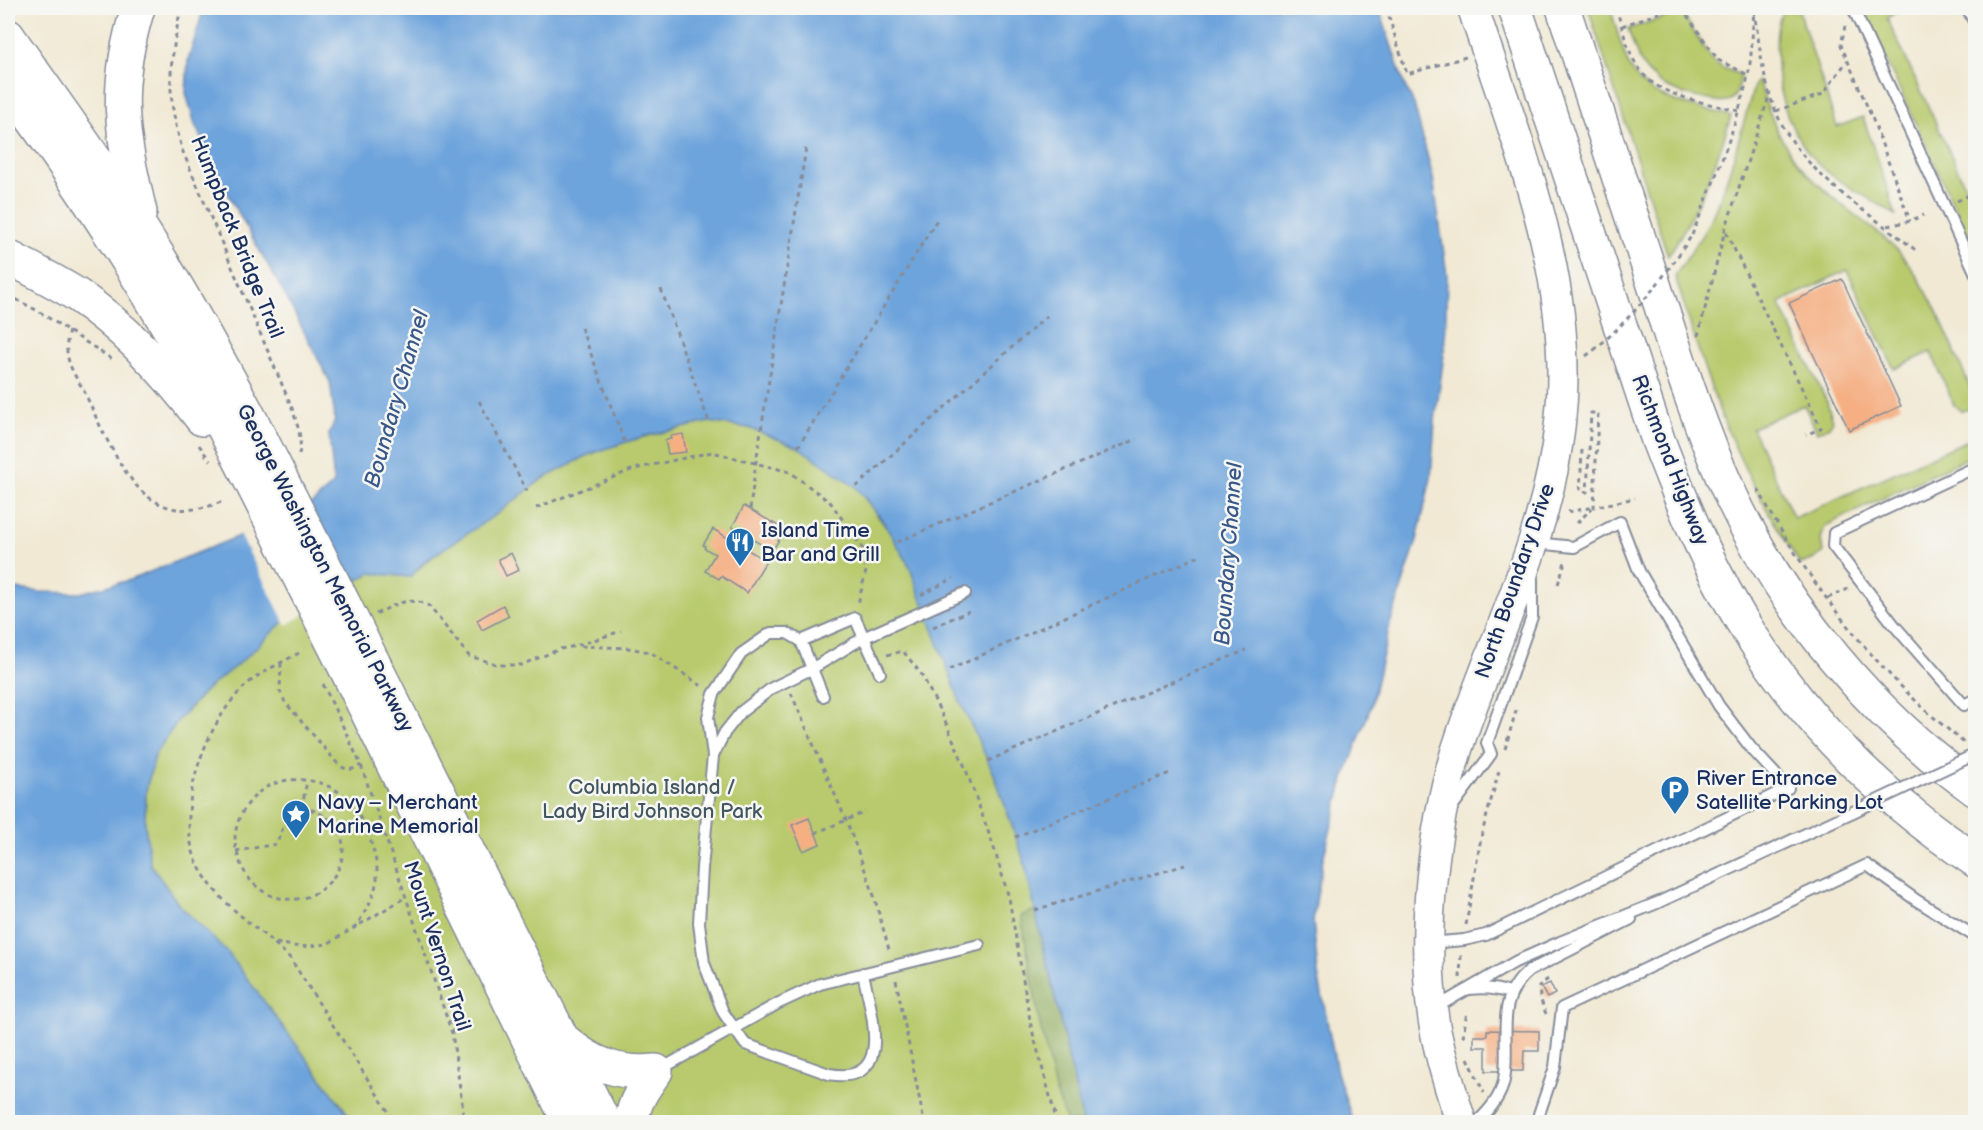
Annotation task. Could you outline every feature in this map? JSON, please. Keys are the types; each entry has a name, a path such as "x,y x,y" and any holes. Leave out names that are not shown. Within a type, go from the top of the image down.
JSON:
{"highway":[{"path":"138,8 125,62 121,91 130,174 145,234"},
{"name":"Richmond Highway","path":"1515,8 1658,440 1683,505 1731,602 1775,671 1818,723 1886,792 1927,827 1976,861"},
{"name":"Richmond Highway","path":"1563,8 1690,392 1732,497 1754,540 1811,627 1845,670 1905,733 1974,779"},
{"name":"George Washington Memorial Parkway","path":"8,36 145,234 210,344 235,451"},
{"name":"George Washington Memorial Parkway","path":"8,85 65,164 139,276 208,398 347,671 569,1122"},
{"path":"8,257 77,295 113,323 167,375 215,436 235,451"},
{"name":"George Washington Memorial Parkway","path":"347,671 560,1036 604,1122"},
{"path":"560,1036 593,1061 604,1066 627,1072 656,1071"},
{"path":"631,1122 635,1104 656,1071"}],"street":[{"name":"North Boundary Drive","path":"1461,1122 1440,1049 1433,1010 1429,944 1432,877 1455,753 1533,543 1549,486 1561,422 1563,373 1561,321 1553,269 1542,222 1473,8"}],"lane":[{"path":"1853,8 1976,274"},
{"path":"1967,8 1976,25"},
{"path":"1976,467 1834,533 1833,546 1860,583 1964,705 1976,699"},
{"path":"1429,944 1486,935 1788,788 1751,747 1719,706 1639,571 1620,522 1574,547 1533,543"},
{"path":"712,756 725,732 741,712 772,688 813,668 863,638 965,593"},
{"path":"801,641 855,618 880,674"},
{"path":"824,696 801,641 787,633 771,633 741,654 714,694 708,717 712,756 699,923 704,963 723,1012 745,1044 829,1074 850,1076 859,1072 872,1059 875,1045 863,972"},
{"path":"1433,1010 1515,962 1657,903 1853,812 1974,779"},
{"path":"1539,1122 1539,1114 1555,1067 1562,1008 1868,866 1976,937"},
{"path":"1477,1122 1498,1097 1504,1080 1505,1024 1510,993 1529,971 1610,931 1657,903"},
{"path":"656,1071 799,993 820,984 979,945"},
{"path":"1462,991 1479,987 1510,993"}],"path":[{"name":"Humpback Bridge Trail","path":"182,8 172,52 170,93 173,119 183,152 292,408 299,431 300,451 294,465"},
{"path":"1386,8 1407,74 1467,56"},
{"path":"1616,8 1629,49 1637,67 1648,80 1670,93 1738,111"},
{"path":"1622,26 1673,8"},
{"path":"1682,8 1718,60 1748,75"},
{"path":"1754,11 1760,8"},
{"path":"1594,350 1640,307 1665,276 1692,236 1725,154 1748,75 1754,11"},
{"path":"1754,11 1770,93 1776,111 1794,144 1806,161 1823,178 1918,252"},
{"path":"1846,25 1840,42 1910,221"},
{"path":"1776,111 1823,94 1848,60"},
{"path":"1697,339 1725,230 1770,93"},
{"path":"750,509 806,148"},
{"path":"1965,197 1976,192"},
{"path":"1887,226 1924,215"},
{"path":"798,447 938,218"},
{"path":"1725,230 1821,428 1806,435"},
{"path":"661,289 709,422"},
{"path":"8,294 119,363"},
{"path":"856,487 1048,315"},
{"path":"581,328 624,443"},
{"path":"69,331 66,343 69,364 109,443 137,487 152,500 168,508 202,509 224,501"},
{"path":"479,401 527,491"},
{"path":"1577,523 1594,507 1598,413 1591,413 1587,492 1580,491"},
{"path":"897,542 1137,439"},
{"path":"199,444 235,451"},
{"path":"536,508 634,468 712,452 790,472 831,503 865,552 866,571 855,618"},
{"path":"1754,481 1776,523 1861,642 1916,701 1965,744"},
{"path":"1566,512 1635,498"},
{"path":"949,670 1201,555"},
{"path":"1558,584 1565,562"},
{"path":"921,595 954,578"},
{"path":"1828,598 1860,583"},
{"path":"369,617 407,600 422,602 429,606 469,656 499,665 521,665 560,649 621,631"},
{"path":"933,627 969,611"},
{"path":"576,646 628,648 650,652 714,694"},
{"path":"874,660 903,651 922,675 965,767 1009,898 1031,1026 1057,1122"},
{"path":"988,761 1246,651"},
{"path":"298,653 242,688 214,725 195,771 190,818 192,850 200,869 222,901 290,958 395,1122"},
{"path":"281,663 280,691 294,714 345,770 353,770 361,765"},
{"name":"Mount Vernon Trail","path":"347,671 361,765 452,1034 463,1108 462,1122"},
{"path":"786,682 846,820 872,889 891,957"},
{"path":"1460,978 1464,940 1482,837 1518,703"},
{"path":"1015,837 1172,772"},
{"path":"302,807 326,815 340,834 341,863 332,879 320,891 295,899 276,897 265,892 246,876 236,850 236,828 240,816 258,792 279,781 294,779 338,791 348,800 361,820 374,853 377,870 375,890 370,904 355,928"},
{"path":"236,850 277,844 281,829 291,820 299,819 307,781"},
{"path":"815,832 865,812"},
{"path":"1035,910 1185,866"},
{"path":"274,943 300,947 327,944 406,897"},
{"path":"895,974 924,1122"},
{"path":"1463,1041 1467,1011"},
{"path":"1466,1054 1490,1108"}],"green space":[{"path":"1588,8 1610,8 1629,66 1647,88 1674,101 1731,116 1705,188 1668,256"},
{"path":"1784,8 1799,11 1837,127 1863,117 1896,215 1821,167 1800,141 1786,110 1778,77 1777,34"},
{"path":"1868,8 1899,8 1900,10 1887,18 1975,207 1975,251 1866,17"},
{"path":"1681,12 1713,61 1741,75 1739,86 1730,100 1708,100 1666,87 1651,75 1640,60 1628,29"},
{"path":"1759,81 1774,123 1792,156 1817,183 1889,242 1912,269 1933,304 1975,399 1975,408 1961,411 1954,405 1931,352 1894,369 1847,270 1779,303 1827,402 1833,421 1828,427 1817,432 1804,405 1752,428 1794,518 1975,437 1975,454 1825,526 1821,539 1823,553 1800,564 1754,486 1725,425 1675,276 1710,221 1730,170 1755,83"},
{"name":"Columbia Island / Lady Bird Johnson Park","path":"709,422 749,428 798,447 856,487 897,542 928,613 959,699 995,776 1024,861 1083,1122 354,1122 228,953 179,905 150,864 145,825 146,790 155,754 179,719 208,688 243,660 281,624 370,573 410,577 439,552 498,513 534,485 579,459 621,444"},
{"path":"1035,910 1083,1122 1067,1122 1055,1090 1039,1020 1021,916"}],"water":[{"name":"Boundary Channel","path":"204,8 1379,8 1404,84 1414,104 1433,178 1447,275 1445,347 1435,421 1431,478 1417,540 1390,624 1371,706 1344,779 1322,863 1313,921 1318,974 1337,1072 1353,1122 1083,1122 1024,861 995,776 959,699 908,563 882,520 856,487 798,447 749,428 709,422 645,436 592,453 541,480 497,514 425,561 410,577 370,573 281,624 243,660 208,688 179,719 155,754 146,790 145,825 150,864 179,905 228,953 354,1122 8,1122 8,588 80,593 130,580 313,503 334,483 329,434 335,420 330,382 286,297 231,200 195,125 186,93 188,61"}],"pier":[{"path":"306,503 349,589 286,625 239,533"}],"building":[{"path":"1842,279 1901,406 1849,430 1789,303"},
{"path":"683,434 686,452 668,454 665,440 671,439 670,436"},
{"path":"744,506 785,530 772,551 732,527"},
{"path":"713,529 731,540 735,534 744,535 749,542 745,548 766,561 747,593 721,576 719,579 705,571 715,554 703,545"},
{"path":"511,553 519,570 506,576 498,559"},
{"path":"503,605 509,616 482,630 477,620"},
{"path":"809,818 820,844 803,851 792,825"},
{"path":"1550,983 1555,994 1547,998 1541,987"},
{"path":"1487,1030 1539,1031 1539,1051 1524,1051 1523,1071 1486,1071 1486,1047 1474,1047 1474,1036 1487,1036"}],"place":[{"name":"Island Time Bar and Grill","path":"740,568"},
{"name":"River Entrance Satellite Parking Lot","path":"1675,816"},
{"name":"Navy – Merchant Marine Memorial","path":"296,840"}]}
